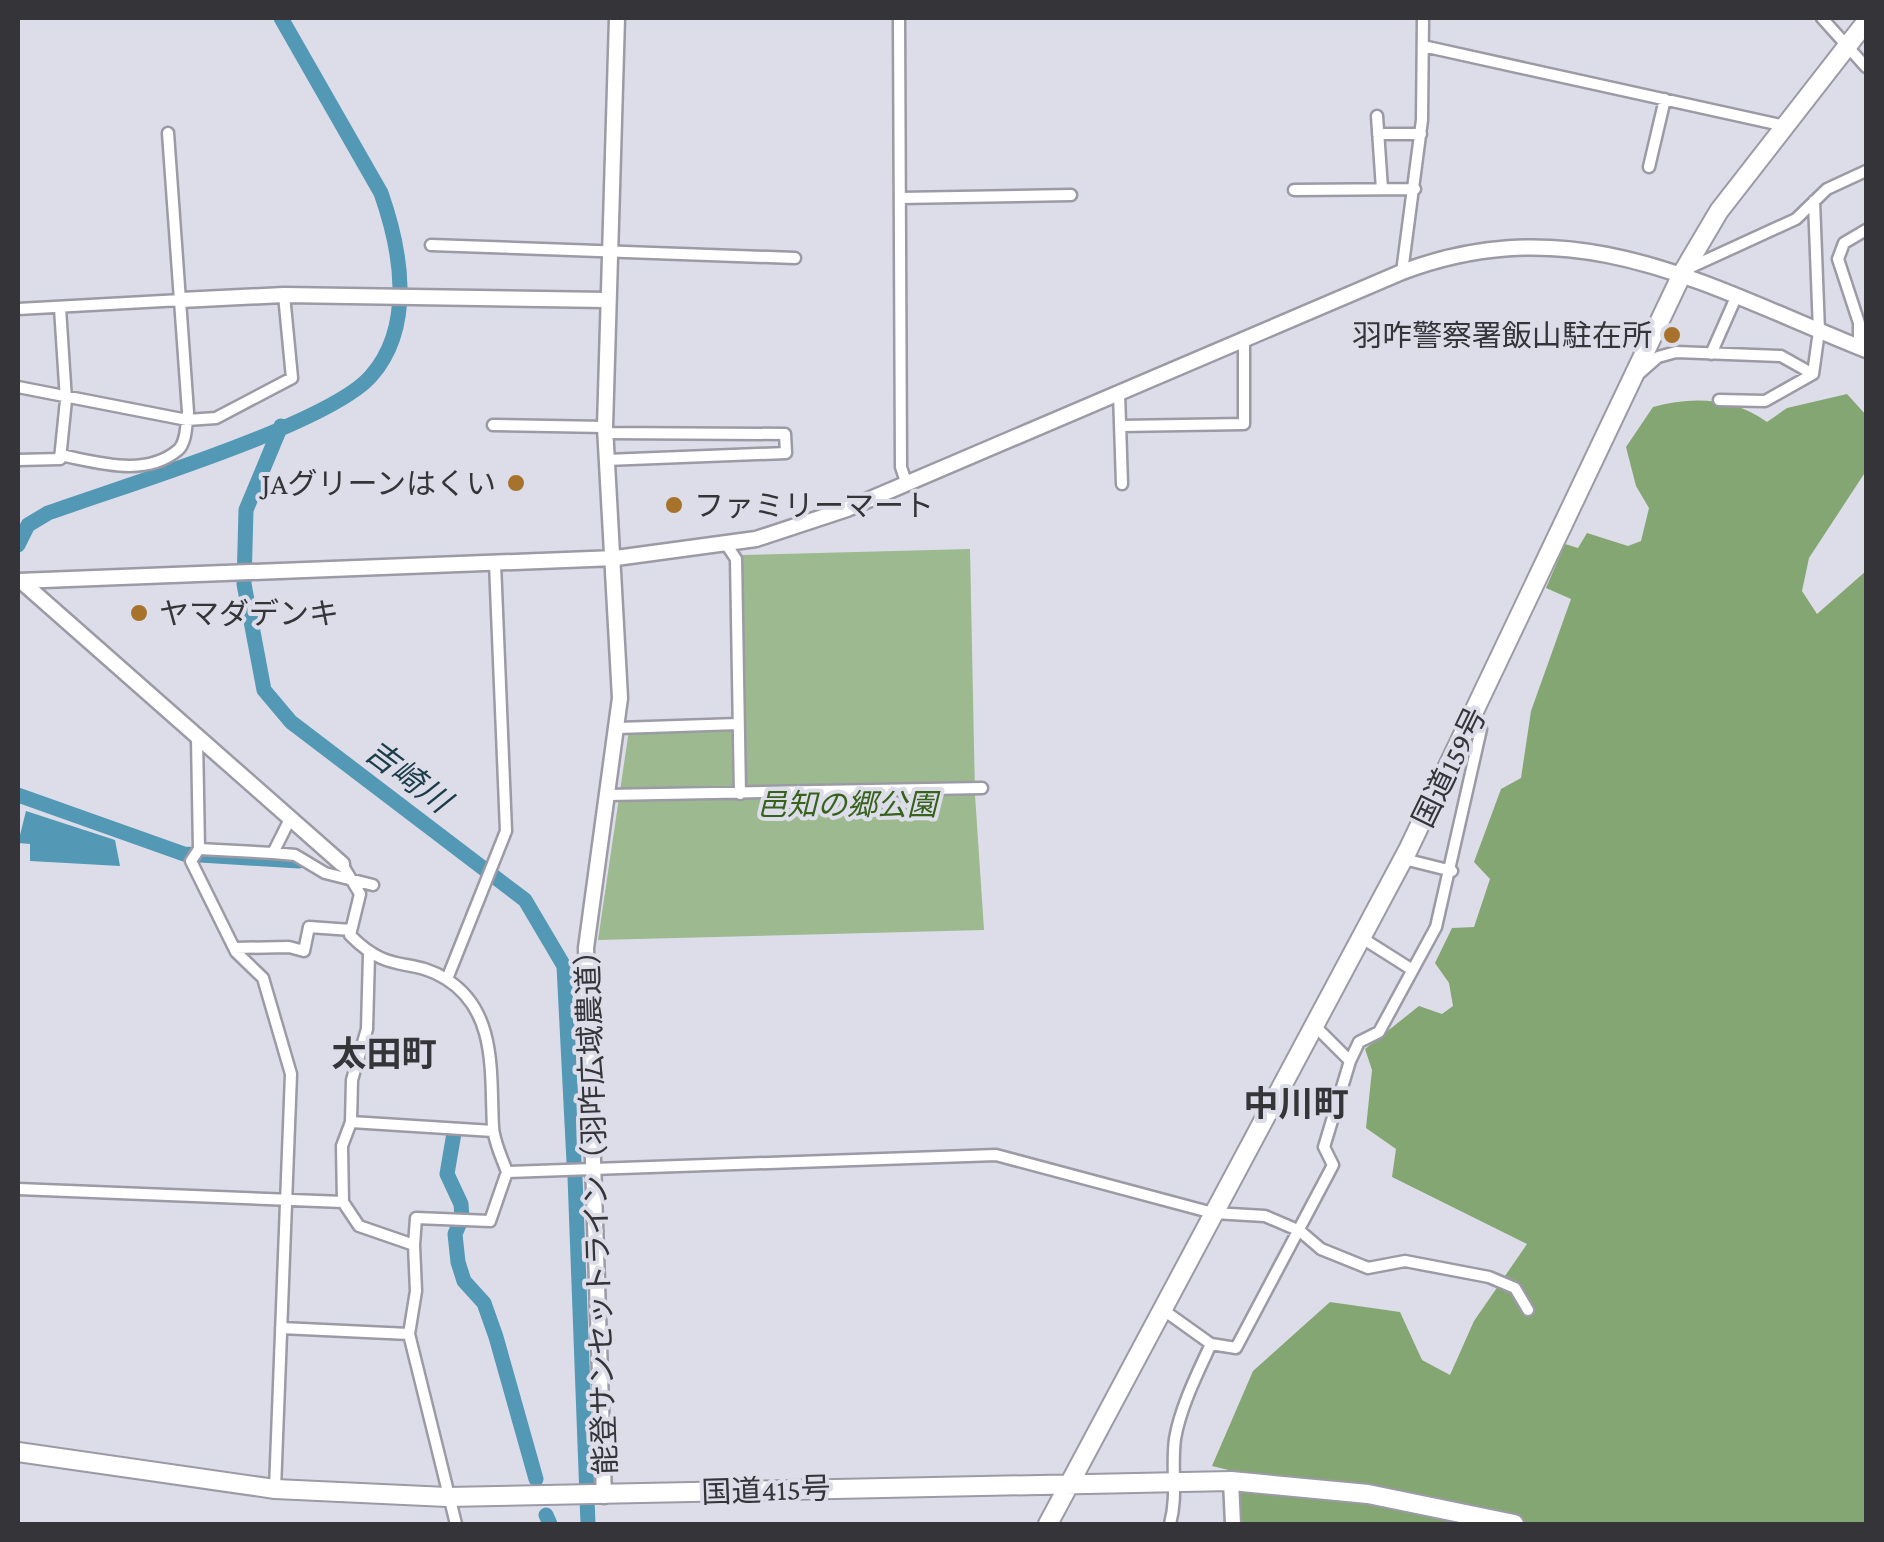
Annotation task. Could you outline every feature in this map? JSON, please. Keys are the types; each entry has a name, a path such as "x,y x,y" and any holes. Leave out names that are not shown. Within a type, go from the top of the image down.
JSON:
{"highway":[{"name":"国道159号","path":"1048,1524 1404,859 1683,272 1719,211 1866,22"},
{"name":"国道415号","path":"18,1452 276,1489 447,1497 1231,1481 1368,1494 1514,1524"}],"street":[{"name":"能登サンセットライン（羽咋広域農道）","path":"600,1496 586,948 618,728 616,558 606,460 606,300 617,18"},
{"path":"899,18 901,468 906,482"},
{"path":"1402,272 1421,134 1423,18"},
{"path":"1822,18 1866,67"},
{"path":"1423,46 1785,126"},
{"path":"1649,167 1665,100"},
{"path":"1377,116 1382,189"},
{"path":"60,455 135,467 178,450 187,420 168,134"},
{"path":"1378,134 1421,134"},
{"path":"1683,272 1796,219 1827,189 1866,171"},
{"path":"1294,190 1414,189"},
{"path":"900,198 1071,195"},
{"path":"1813,374 1819,331 1814,201"},
{"path":"1863,349 1859,323 1838,259 1844,243 1866,230"},
{"path":"431,246 794,258"},
{"path":"19,581 616,558 788,532 1402,272 1471,251 1546,246 1632,258 1683,272 1863,349"},
{"path":"18,388 187,420 216,418 292,378 294,362 284,295"},
{"path":"18,309 284,295 606,300"},
{"path":"1712,354 1736,295"},
{"path":"18,460 60,459 66,400 60,308"},
{"path":"1120,426 1244,424 1244,340"},
{"path":"1632,379 1658,358 1676,352 1781,356 1813,374"},
{"path":"1719,400 1765,400 1813,374"},
{"path":"1119,393 1122,484"},
{"path":"493,426 786,434 786,453 606,460"},
{"path":"726,544 736,559 740,794"},
{"path":"447,980 506,831 496,564"},
{"path":"19,581 342,864 360,894 350,934 369,954 447,980 480,1016 494,1085 493,1131 507,1172 490,1221 416,1218 416,1291 409,1334 456,1524"},
{"path":"1162,1309 1211,1344 1236,1348 1300,1231 1333,1165 1324,1147 1350,1060 1360,1042 1379,1032 1436,927 1452,871 1480,729 1472,721"},
{"path":"618,728 738,724"},
{"path":"197,738 196,853 234,948 263,978 291,1074 276,1489"},
{"path":"608,796 982,788"},
{"path":"272,853 290,819"},
{"path":"196,853 296,855 326,873 374,885"},
{"path":"1404,859 1452,871"},
{"path":"234,948 304,951 308,927 351,930"},
{"path":"1362,938 1411,969"},
{"path":"369,954 367,1029 352,1080 351,1122 342,1146 343,1202 359,1226 414,1246"},
{"path":"1314,1025 1350,1060"},
{"path":"351,1122 493,1131"},
{"path":"507,1172 996,1155 1213,1214 1265,1216 1300,1231 1317,1247 1368,1268 1406,1262 1505,1282 1523,1296 1528,1310"},
{"path":"18,1188 343,1202"},
{"path":"282,1328 409,1334"},
{"path":"1170,1524 1176,1483 1175,1440 1211,1344"},
{"path":"1231,1481 1233,1524"}],"green space":[{"path":"1847,394 1866,415 1866,471 1809,558 1802,591 1817,614 1866,571 1866,1524 1243,1524 1238,1509 1245,1474 1212,1466 1253,1371 1330,1302 1400,1312 1422,1360 1450,1375 1474,1321 1527,1244 1392,1177 1396,1149 1366,1128 1372,1070 1365,1049 1419,1006 1442,1014 1453,1006 1449,983 1435,963 1452,928 1474,927 1490,879 1474,862 1501,789 1521,778 1531,711 1571,599 1546,588 1565,544 1578,548 1587,533 1628,546 1641,541 1649,508 1636,486 1626,447 1653,407 1712,401 1741,408 1767,422 1787,408"},
{"name":"邑知の郷公園","path":"970,549 975,795 984,930 598,940 629,730 745,725 741,555"}],"water":[{"path":"26,811 115,840 120,866 30,861 30,844 18,843"}],"waterway":[{"name":"吉崎川","path":"18,545 28,525 48,513 220,453 313,414 348,395 371,376 385,356 394,334 400,287 388,215 381,193 281,18"},
{"name":"吉崎川","path":"281,426 246,510 244,584 264,690 291,722 525,900 564,966 574,1162"},
{"name":"吉崎川","path":"18,795 184,854 299,861"},
{"name":"吉崎川","path":"454,1133 447,1174 461,1204 462,1218 455,1234 458,1262 464,1281 484,1303 536,1479"},
{"name":"吉崎川","path":"575,1177 588,1524"},
{"name":"吉崎川","path":"546,1515 550,1524"}],"place":[{"name":"羽咋警察署飯山駐在所","path":"1672,335"},
{"name":"JAグリーンはくい","path":"516,483"},
{"name":"ファミリーマート","path":"674,505"},
{"name":"ヤマダデンキ","path":"139,613"}],"district":[{"name":"太田町","path":"384,1054"},
{"name":"中川町","path":"1296,1104"}]}
